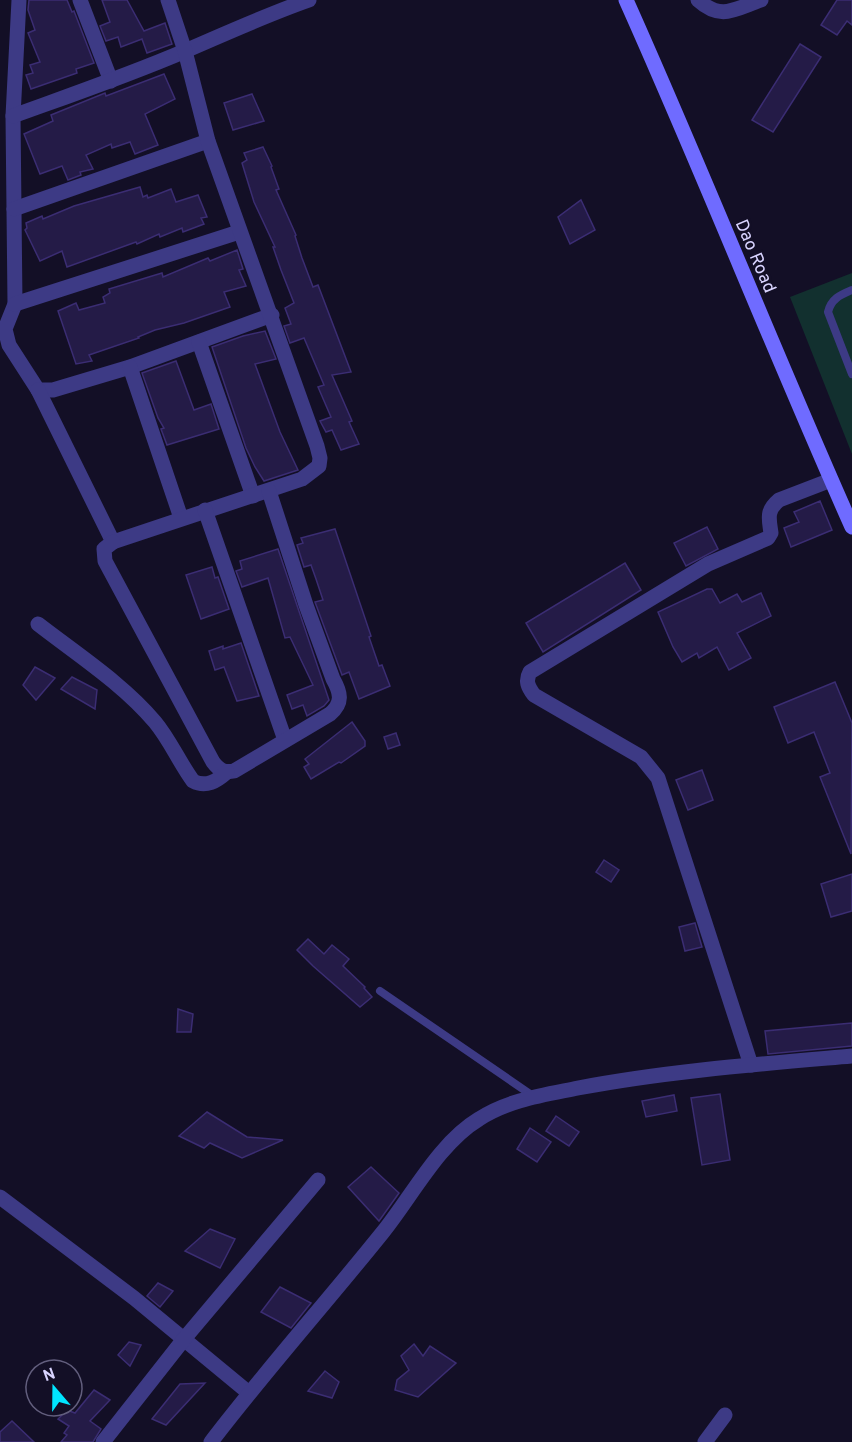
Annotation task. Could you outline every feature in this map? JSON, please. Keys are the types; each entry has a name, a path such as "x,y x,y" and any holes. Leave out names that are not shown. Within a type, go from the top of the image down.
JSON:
{"street":[{"path":"19,0 13,116 15,304 5,329 9,345 39,390 113,542"},
{"path":"80,0 111,81"},
{"path":"168,0 185,51 208,141 239,232 272,315 320,458 319,466 307,477 113,542 104,549 105,561 213,762 219,769 227,772 234,771 330,714 338,707 341,699 306,605 269,491"},
{"path":"13,116 111,81 263,16 309,0"},
{"name":"Dao Road","path":"626,0 852,527"},
{"path":"698,0 705,7 724,14 761,0"},
{"path":"14,209 208,141"},
{"path":"15,304 239,232"},
{"path":"39,390 53,390 130,367 272,315"},
{"path":"199,342 253,496"},
{"path":"130,367 181,518"},
{"path":"751,1065 658,778 641,757 534,695 527,684 527,678 530,672 708,564 768,538 771,533 768,515 773,505 779,500 831,480"},
{"path":"205,510 285,740"},
{"path":"38,624 113,682 144,710 162,731 193,781 208,784 227,772"},
{"path":"211,1442 383,1231 457,1136 478,1119 498,1108 534,1097 632,1078 852,1056"},
{"path":"103,1442 184,1339 318,1180"},
{"path":"0,1197 134,1298 249,1393"},
{"path":"705,1442 725,1415"}],"lane":[{"path":"852,290 837,296 829,306 828,312 852,374"},
{"path":"380,991 534,1097"}],"green space":[{"path":"852,273 852,454 790,297"}],"building":[{"path":"29,0 67,0 72,12 74,11 94,63 76,69 77,73 31,89 26,75 33,73 30,65 40,62 28,33 35,30 28,10"},
{"path":"102,0 127,0 144,31 165,23 172,44 147,53 142,39 121,47 118,37 106,41 100,26 110,22"},
{"path":"837,0 852,0 852,25 847,21 837,35 821,25"},
{"path":"800,44 821,57 773,132 752,120"},
{"path":"164,74 175,99 145,114 158,145 135,154 130,142 112,148 111,144 86,155 93,169 80,172 81,175 68,180 62,166 40,174 24,134 53,121 51,115 105,93 106,96"},
{"path":"252,94 264,121 233,130 224,103"},
{"path":"263,147 279,189 276,190 296,235 313,287 318,285 351,372 332,375 352,421 349,422 359,444 341,450 332,430 326,432 320,421 331,417 318,387 324,385 304,338 290,343 284,326 291,324 285,308 294,303 273,247 275,247 254,202 242,163 247,160 244,153"},
{"path":"140,187 143,197 147,195 148,198 171,189 176,202 198,195 207,217 201,218 204,224 183,232 182,228 160,237 159,234 137,244 136,242 67,267 62,251 40,261 25,230 26,223 42,216 43,219 74,206"},
{"path":"581,200 595,230 570,244 558,217"},
{"path":"237,250 243,269 239,270 246,286 224,292 230,307 184,323 155,330 139,338 89,355 92,361 76,364 58,311 76,303 79,310 105,303 103,297 110,293 109,289 162,273 163,277 208,258 210,261"},
{"path":"265,331 276,359 255,364 280,432 298,470 264,481 246,448 212,347"},
{"path":"176,361 194,410 211,404 219,429 167,445 161,429 164,428 158,418 142,373"},
{"path":"820,501 832,530 791,547 784,528 799,522 794,512"},
{"path":"707,527 718,549 686,566 674,543"},
{"path":"335,529 379,666 382,665 390,686 359,699 349,672 342,675 315,602 323,600 316,579 311,565 304,567 297,545 303,543 301,538"},
{"path":"278,549 329,700 324,706 307,716 303,705 292,709 287,695 313,685 290,637 285,638 268,578 242,587 236,571 242,569 240,561"},
{"path":"625,563 641,590 543,652 526,623"},
{"path":"212,567 215,578 218,577 229,609 201,619 186,575"},
{"path":"707,589 712,589 720,603 737,594 742,602 761,593 771,616 737,633 751,658 729,670 717,647 699,658 697,653 682,662 658,612"},
{"path":"241,643 259,696 237,701 224,667 215,670 209,651"},
{"path":"35,667 55,678 36,700 23,685"},
{"path":"72,677 97,690 95,709 61,689"},
{"path":"835,682 852,723 851,854 820,777 830,773 814,732 788,743 774,707"},
{"path":"352,722 365,741 365,746 341,763 339,762 311,779 304,767 309,764 305,759"},
{"path":"396,733 400,745 388,749 384,737"},
{"path":"702,770 713,800 688,810 676,780"},
{"path":"604,860 619,870 611,882 596,872"},
{"path":"852,874 852,911 831,917 821,884"},
{"path":"695,923 702,947 685,951 679,927"},
{"path":"308,939 324,954 332,945 349,959 343,966 372,997 360,1007 313,966 297,950"},
{"path":"178,1009 193,1014 191,1032 177,1032"},
{"path":"852,1023 852,1046 768,1054 765,1031"},
{"path":"720,1094 730,1160 702,1165 691,1098"},
{"path":"674,1095 677,1111 646,1117 642,1101"},
{"path":"207,1112 247,1137 283,1140 242,1158 210,1143 204,1148 179,1136"},
{"path":"556,1116 579,1132 569,1146 546,1131"},
{"path":"530,1128 551,1142 537,1162 517,1149"},
{"path":"371,1167 399,1193 379,1221 348,1187"},
{"path":"210,1229 235,1239 220,1268 185,1251"},
{"path":"158,1283 173,1291 160,1307 147,1296"},
{"path":"280,1287 311,1303 291,1328 261,1312"},
{"path":"129,1342 141,1345 130,1366 118,1355"},
{"path":"414,1344 423,1356 430,1346 456,1363 418,1397 395,1390 397,1380 409,1370 401,1356"},
{"path":"325,1371 339,1382 332,1398 308,1391"},
{"path":"205,1383 166,1425 152,1419 180,1384"},
{"path":"94,1390 110,1400 90,1421 101,1429 93,1442 61,1442 67,1435 64,1433 69,1426 58,1419 84,1418 84,1402"},
{"path":"12,1421 34,1442 0,1442 0,1432"}]}
